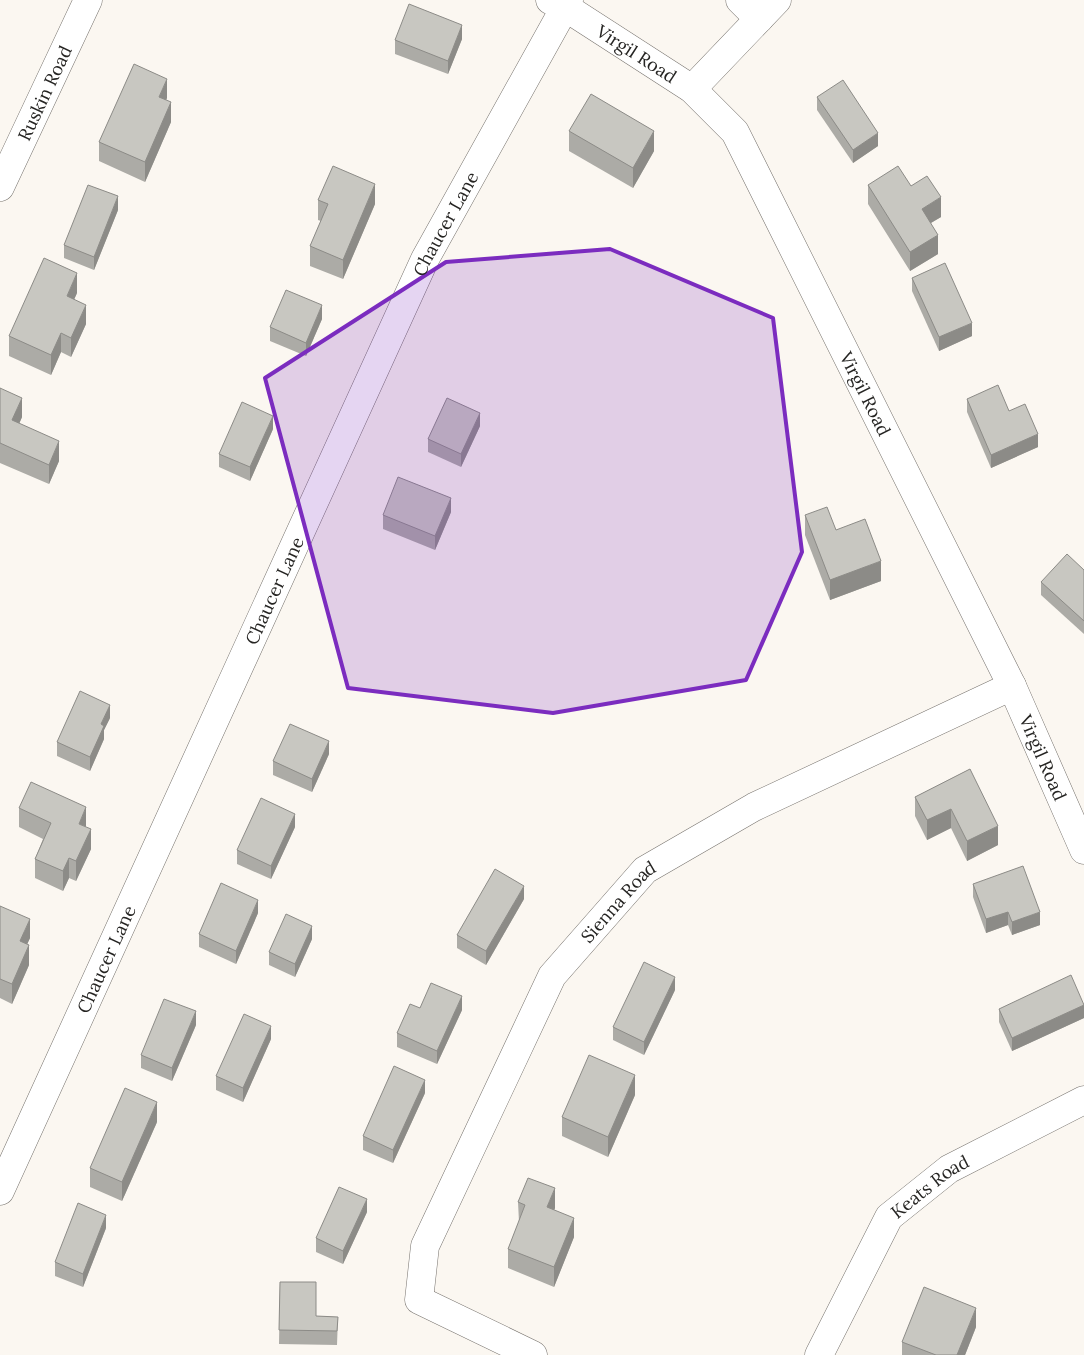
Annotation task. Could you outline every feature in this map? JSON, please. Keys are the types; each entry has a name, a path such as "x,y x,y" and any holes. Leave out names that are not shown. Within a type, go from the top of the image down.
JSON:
{"street":[{"name":"Ruskin Road","path":"0,187 88,0"},
{"path":"692,88 768,9 740,0"},
{"name":"Virgil Road","path":"561,2 692,88 735,132 1012,686 1084,850"},
{"name":"Chaucer Lane","path":"0,1191 425,259 561,2"},
{"name":"Sienna Road","path":"533,1355 419,1300 425,1246 552,976 645,870 754,807 1012,686"},
{"name":"Keats Road","path":"819,1355 889,1216 950,1169 1084,1100"}],"highlighted area":[{"path":"610,249 773,318 802,552 746,680 553,713 348,688 265,378 446,262"}],"building":[{"path":"409,4 462,25 448,61 395,40"},
{"path":"134,64 167,79 159,97 171,102 145,162 99,142"},
{"path":"843,80 878,133 853,150 817,97"},
{"path":"591,94 654,131 633,168 569,131"},
{"path":"333,166 375,184 343,260 310,246 328,204 318,200"},
{"path":"898,166 911,186 927,176 941,197 922,209 938,235 910,252 868,185"},
{"path":"88,185 118,196 94,257 64,245"},
{"path":"44,258 77,273 67,296 86,305 71,338 61,333 51,355 9,336"},
{"path":"945,263 972,323 939,337 912,278"},
{"path":"286,290 322,305 306,343 270,327"},
{"path":"998,385 1009,411 1025,404 1038,434 991,455 967,399"},
{"path":"0,388 22,398 12,420 59,441 49,465 0,443"},
{"path":"447,398 480,413 461,454 428,439"},
{"path":"242,402 273,416 250,467 219,454"},
{"path":"398,477 451,498 435,536 383,515"},
{"path":"827,507 836,530 865,519 881,561 830,580 805,515"},
{"path":"1067,554 1084,570 1084,621 1041,582"},
{"path":"80,691 110,705 101,724 104,726 90,757 57,742"},
{"path":"290,724 329,741 312,779 273,761"},
{"path":"970,769 998,826 967,841 951,809 927,820 915,797"},
{"path":"31,782 86,807 79,824 91,829 76,861 69,858 63,871 35,859 51,823 19,808"},
{"path":"261,798 295,814 271,866 237,850"},
{"path":"1023,866 1040,912 1012,922 1008,912 986,919 973,884"},
{"path":"495,869 524,886 486,951 457,935"},
{"path":"221,883 258,900 236,951 199,934"},
{"path":"0,906 30,919 20,941 29,945 12,984 0,979"},
{"path":"286,914 312,926 295,964 269,952"},
{"path":"644,962 675,977 644,1042 613,1027"},
{"path":"1071,975 1084,1005 1012,1038 999,1009"},
{"path":"431,983 462,996 437,1051 397,1033 410,1004 420,1008"},
{"path":"164,999 196,1011 172,1068 141,1055"},
{"path":"244,1014 271,1026 243,1088 216,1076"},
{"path":"589,1055 635,1075 608,1137 562,1117"},
{"path":"394,1066 425,1080 393,1150 363,1136"},
{"path":"125,1088 157,1102 122,1182 90,1168"},
{"path":"528,1178 555,1188 547,1207 574,1218 554,1267 508,1249 525,1205 518,1202"},
{"path":"339,1187 367,1199 343,1251 316,1238"},
{"path":"78,1203 106,1215 83,1274 55,1262"},
{"path":"280,1282 316,1282 316,1316 338,1317 337,1331 279,1330"},
{"path":"924,1287 976,1308 957,1355 936,1355 902,1342"}]}
